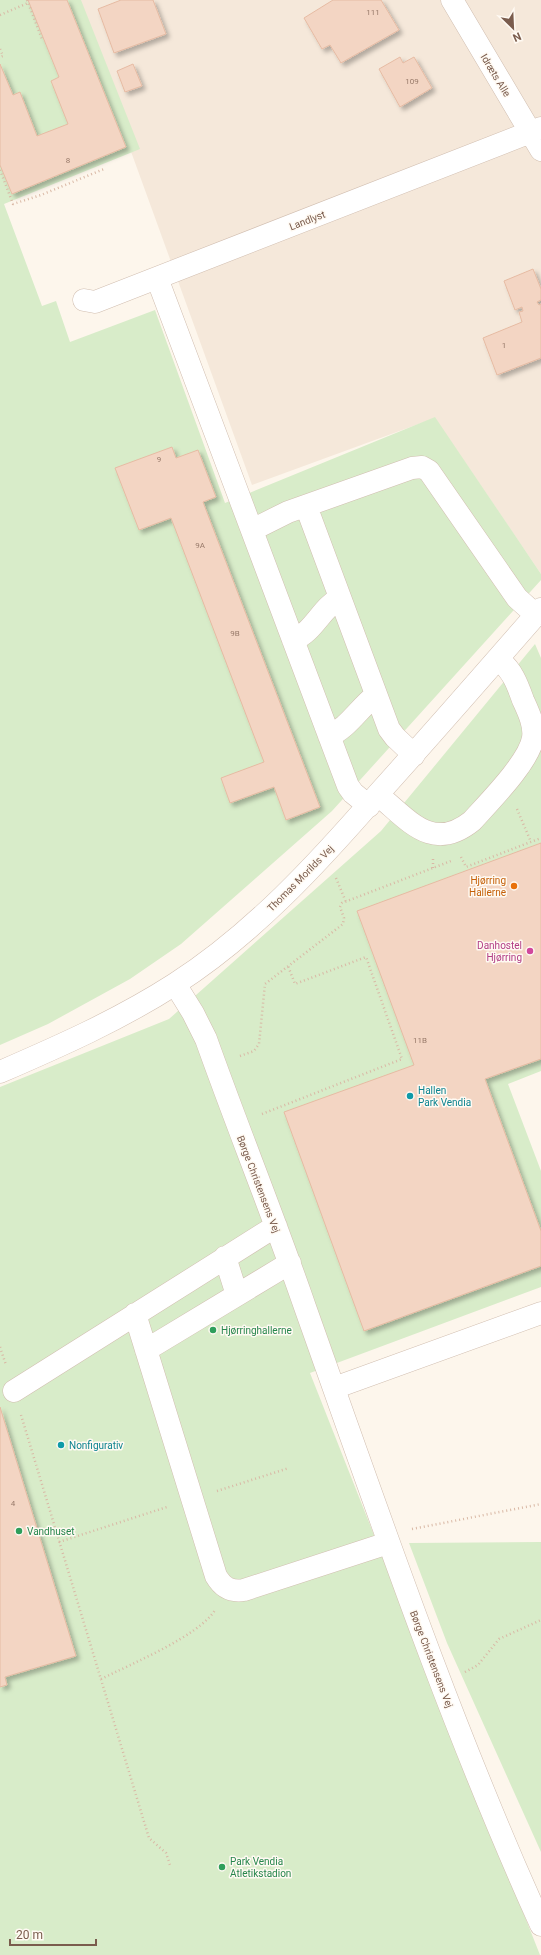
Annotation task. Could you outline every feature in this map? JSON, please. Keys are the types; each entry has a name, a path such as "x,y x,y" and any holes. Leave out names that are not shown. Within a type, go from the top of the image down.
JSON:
{"street":[{"name":"Idræts Alle","path":"452,0 537,137"},
{"name":"Landlyst","path":"84,300 95,302 537,137"},
{"path":"157,278 350,790 373,800 421,830 434,835 448,835 461,830 472,821 529,753 534,737 532,722 514,677 505,664 498,658"},
{"path":"252,530 288,512 412,468 422,467 429,471 517,598 538,612"},
{"path":"306,506 376,695 392,734 414,754"},
{"path":"293,640 306,633 329,605 340,598"},
{"name":"Thomas Morilds Vej","path":"0,1072 72,1041 175,984 209,960 251,926 321,859 538,612"},
{"path":"329,736 339,732 367,701 376,695"},
{"name":"Børge Christensens Vej","path":"175,984 193,1013 215,1066 290,1263 387,1539 440,1683 484,1793 541,1925"},
{"path":"14,1392 276,1226"},
{"path":"225,1257 236,1295"},
{"path":"146,1350 290,1263"},
{"path":"334,1388 541,1313"},
{"path":"136,1314 216,1576 220,1583 235,1591 244,1590 387,1539"}],"path":[{"path":"0,15 27,1 42,39"},
{"path":"0,50 3,56 0,57"},
{"path":"0,170 13,204 41,195 104,170"},
{"path":"498,791 515,806 531,842"},
{"path":"215,1066 257,1048 259,1044 265,984 343,924 344,918 340,908 342,903 462,857 466,867 541,838"},
{"path":"236,1124 402,1059 366,957 295,984 288,966"},
{"path":"0,1347 149,1838 166,1853 170,1866"},
{"path":"387,1539 541,1504"},
{"path":"101,1679 193,1632 210,1618 227,1588"},
{"path":"440,1683 478,1665 498,1639 541,1620"}],"shaded area":[{"path":"76,0 541,0 541,574 435,418 252,485"}],"green space":[{"path":"0,0 81,0 140,149 4,204 42,306 56,301 70,342 155,310 225,503 435,417 541,574 541,580 332,811 181,944 130,979 48,1024 0,1045"},
{"name":"Hjørringhallerne","path":"535,644 541,658 541,1071 508,1084 541,1171 541,1287 310,1373 540,1955 0,1955 0,1087 169,1019 381,831"},
{"path":"541,1542 541,1852 447,1643 409,1543"}],"building":[{"path":"28,0 67,0 126,147 12,194 0,165 0,64 13,95 20,92 37,136 68,124 51,81 59,77"},
{"path":"121,0 153,0 166,34 114,53 98,9"},
{"path":"333,0 381,0 399,30 341,63 330,45 322,49 304,18"},
{"path":"400,57 403,63 414,57 432,88 400,107 379,69"},
{"path":"133,64 142,86 125,92 117,71"},
{"path":"533,269 541,289 541,300 537,302 539,305 541,304 541,358 497,375 483,338 522,322 519,312 523,311 522,307 515,310 504,281"},
{"path":"172,447 176,458 198,450 216,497 203,502 320,807 286,820 274,787 230,803 221,778 264,762 171,518 139,530 115,468"},
{"name":"Hallen Park Vendia","path":"541,843 541,1059 485,1079 541,1231 541,1266 364,1331 284,1112 414,1065 357,911"},
{"name":"Vandhuset","path":"0,1407 76,1656 5,1677 7,1685 0,1687"}],"place":[{"name":"Hjørring Hallerne","path":"514,886"},
{"name":"Danhostel Hjørring","path":"530,951"},
{"name":"Hallen Park Vendia","path":"410,1096"},
{"name":"Hjørringhallerne","path":"213,1330"},
{"name":"Nonfigurativ","path":"61,1445"},
{"name":"Vandhuset","path":"19,1531"},
{"name":"Park Vendia Atletikstadion","path":"222,1867"}]}
